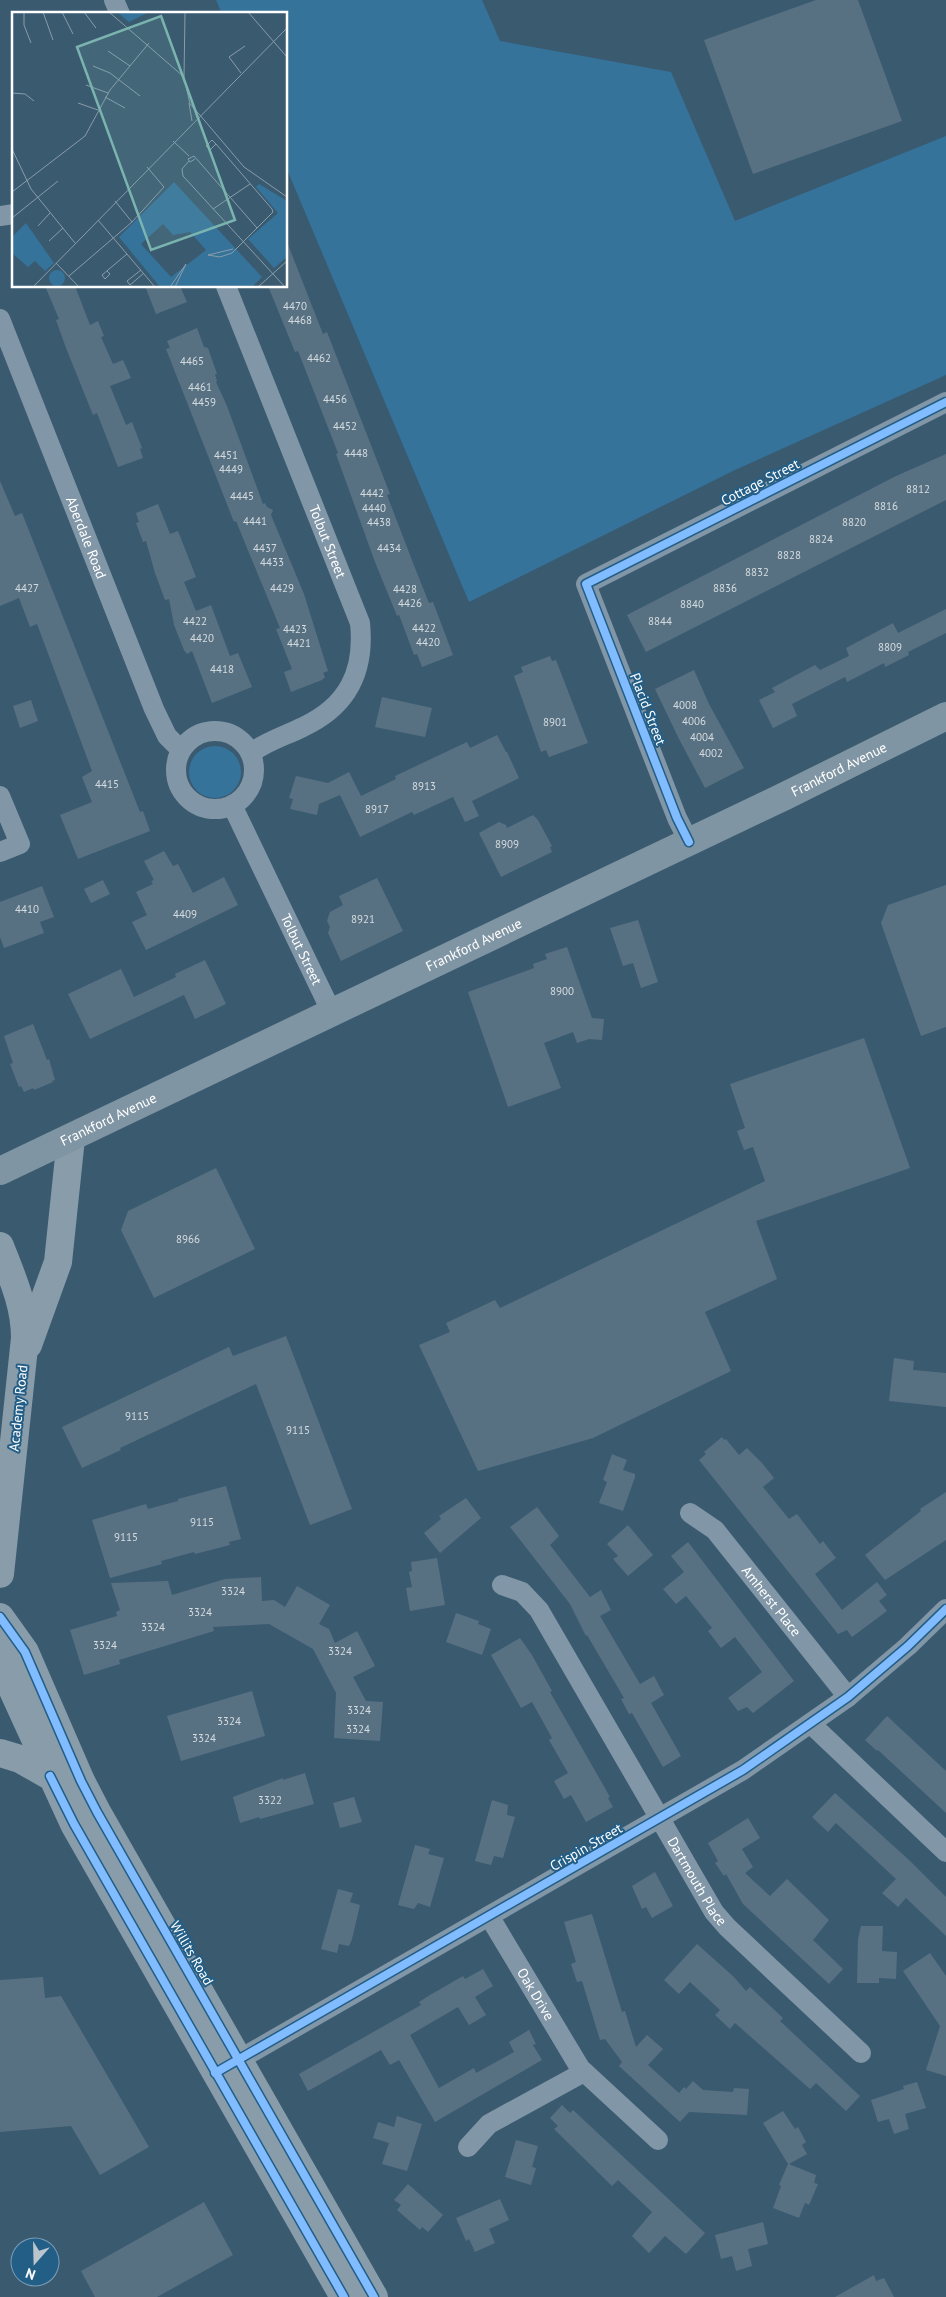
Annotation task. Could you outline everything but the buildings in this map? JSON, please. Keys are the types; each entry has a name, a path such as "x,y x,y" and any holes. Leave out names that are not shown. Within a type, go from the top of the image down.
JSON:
{"main road":[{"name":"Frankford Avenue","path":"0,1171 689,842 946,716"},
{"path":"23,1358 58,1262 71,1138"},
{"name":"Academy Road","path":"0,1246 21,1305 25,1322 23,1358 0,1574"},
{"name":"Willits Road","path":"0,1617 25,1652 97,1812 374,2297"},
{"path":"0,1632 10,1684 50,1776 74,1824 344,2297"},
{"path":"0,1753 20,1759 50,1776"}],"street":[{"path":"114,0 119,12"},
{"name":"Tolbut Street","path":"227,288 360,623 361,638 361,654 355,675 343,698 324,716 264,744 251,753"},
{"name":"Aberdale Road","path":"0,319 154,708 167,736 181,750"},
{"name":"Cottage Street","path":"586,584 946,402"},
{"name":"Placid Street","path":"586,584 677,818 689,842"},
{"path":"216,730 237,736 251,753 255,768 253,783 245,796 232,805 218,809 204,808 192,801 182,791 176,778 176,764 181,750 196,735 216,730"},
{"path":"0,796 20,844 0,852"},
{"name":"Tolbut Street","path":"232,805 332,1013"},
{"name":"Amherst Place","path":"690,1514 715,1530 848,1697"},
{"name":"Dartmouth Place","path":"502,1584 522,1592 539,1610 714,1912 727,1927 861,2053"},
{"name":"Crispin Street","path":"216,2073 743,1770 848,1697 908,1646 946,1609"},
{"path":"811,1724 946,1852"},
{"name":"Oak Drive","path":"489,1916 584,2072 658,2140"},
{"path":"468,2147 490,2124 584,2072"}],"shaded area":[{"path":"216,0 482,0 500,41 671,72 735,221 946,136 946,375 735,470 469,602 288,172 288,12 221,12"},
{"path":"210,746 220,746 234,753 241,767 241,777 234,791 220,798 210,798 200,794 193,787 189,777 189,767 193,757 200,750"}],"cycle path":[{"path":"689,842 677,818 586,584 946,402"},
{"path":"215,2073 743,1770 848,1697 908,1646 946,1609"},
{"path":"0,1617 25,1652 81,1781 97,1812 374,2297"},
{"path":"50,1776 74,1824 344,2297"}]}
